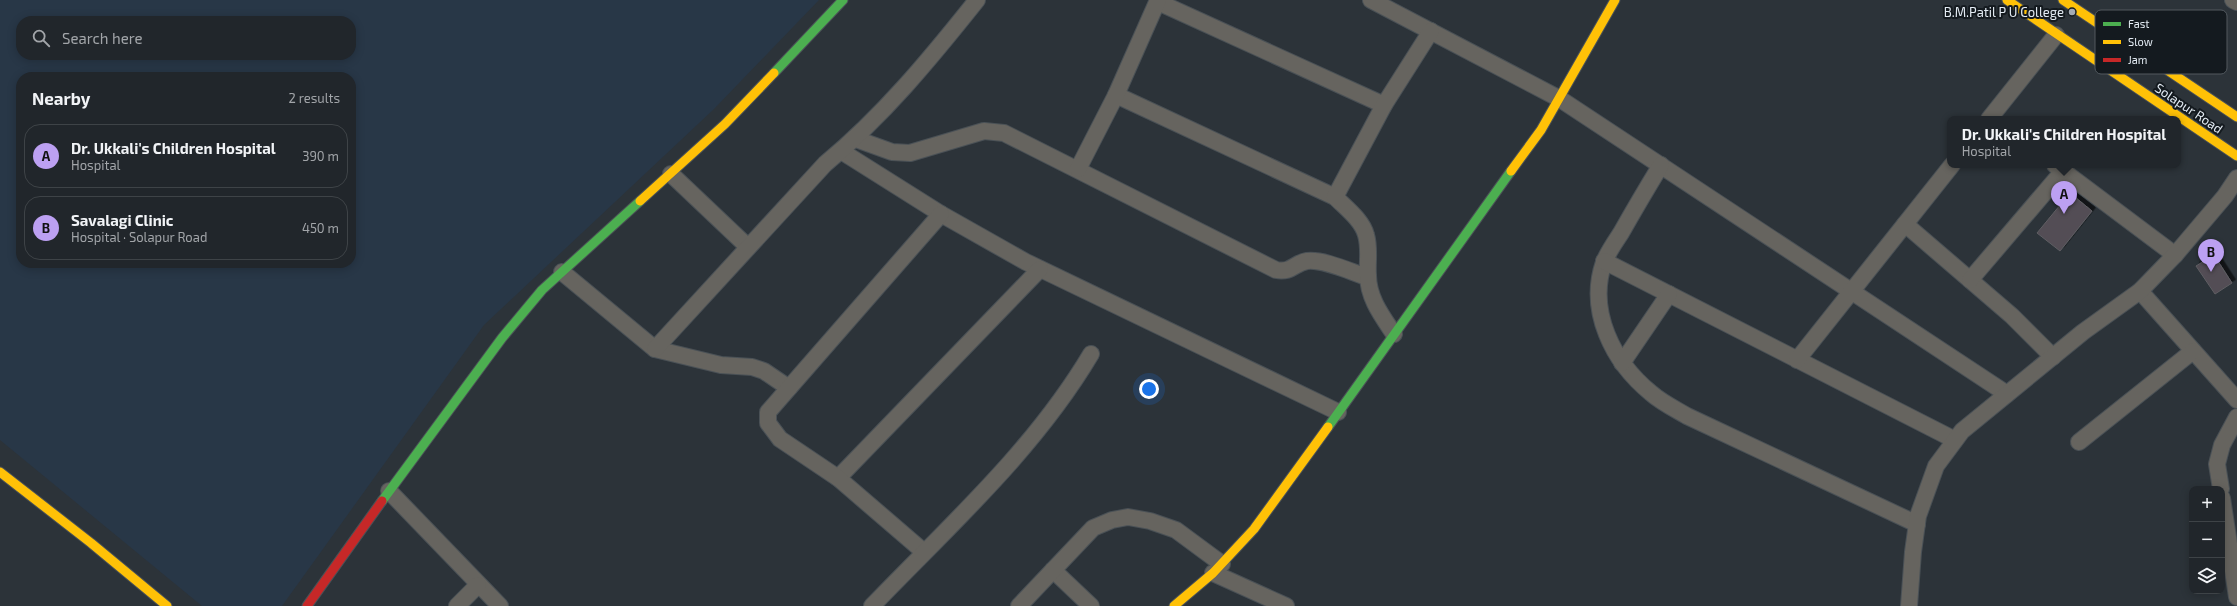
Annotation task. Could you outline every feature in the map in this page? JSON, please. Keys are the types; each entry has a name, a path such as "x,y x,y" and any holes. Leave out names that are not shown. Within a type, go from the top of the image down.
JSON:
{"street":[{"path":"307,606 343,553 502,338 542,290 725,124 843,0"},
{"path":"655,349 825,164 856,139 914,78 977,0"},
{"path":"1371,0 1560,99 2008,394"},
{"path":"1174,606 1217,568 1254,529 1541,130 1615,0"},
{"name":"Solapur Road","path":"2063,0 2095,22"},
{"path":"2233,0 2237,2"},
{"path":"1078,169 1116,95 1158,1 1384,105"},
{"name":"Solapur Road","path":"2012,1 2056,35 2095,61"},
{"path":"1335,197 1384,105 1431,31"},
{"path":"1994,116 2056,35"},
{"name":"Solapur Road","path":"2114,74 2177,116"},
{"name":"Solapur Road","path":"2173,74 2237,117"},
{"path":"1116,95 1335,197 1361,224 1366,235 1368,246 1368,277 1376,307 1394,334"},
{"name":"Solapur Road","path":"2181,119 2237,156"},
{"path":"856,139 892,152 910,153 984,131 1004,133 1276,270 1284,271 1291,269 1300,262 1317,261 1368,277"},
{"path":"841,151 941,214 1040,269 1338,412"},
{"path":"1661,165 1604,261 1598,285 1599,307 1605,333 1622,363 1634,378 1652,394 1687,416 1917,524"},
{"path":"1797,360 1851,290 1950,168"},
{"path":"1970,280 2059,168 2175,255"},
{"path":"671,174 748,248"},
{"path":"1909,606 1913,552 1917,524 1936,466 1955,440 1962,431 2053,356 2083,332 2140,291 2175,255 2237,178"},
{"path":"924,552 838,478 780,440 768,423 768,412 941,214"},
{"path":"1904,224 2012,316 2053,356"},
{"path":"1604,261 1955,440"},
{"path":"838,478 1040,269"},
{"path":"562,272 655,349 721,365 752,367 764,371 789,388"},
{"path":"2140,291 2237,400"},
{"path":"1622,363 1669,294"},
{"path":"2079,442 2193,351"},
{"path":"872,606 1026,446 1051,415 1091,354"},
{"path":"2221,486 2217,464 2222,445 2237,417"},
{"path":"0,472 92,543 167,606"},
{"path":"389,491 478,585 500,606"},
{"path":"1019,606 1093,528 1112,520 1128,517 1150,521 1176,530 1217,568 1286,606"},
{"path":"2225,518 2237,597"},
{"path":"1053,570 1091,606"},
{"path":"457,606 478,585"}],"shaded area":[{"path":"0,0 819,0 714,109 484,325 282,606 202,606 0,440"}],"building":[{"path":"2070,193 2092,211 2060,251 2037,233"},
{"path":"2214,255 2232,283 2215,294 2196,266"}],"traffic: fast":[{"path":"774,73 843,0"},
{"path":"1328,427 1511,171"},
{"path":"382,501 502,338 542,290 640,201"}],"traffic: slow":[{"path":"1511,171 1541,130 1615,0"},
{"path":"2007,0 2095,60"},
{"path":"2063,0 2095,22"},
{"path":"640,201 725,124 774,73"},
{"path":"2116,74 2178,116"},
{"path":"2173,74 2237,117"},
{"path":"2181,118 2237,156"},
{"path":"1174,606 1213,573 1254,529 1328,427"},
{"path":"0,472 91,543 167,606"}],"traffic: jam":[{"path":"307,606 382,501"}],"place":[{"name":"B.M.Patil P U College","path":"2072,12"},
{"name":"Dr. Ukkali's Children Hospital","path":"2064,214"},
{"name":"Savalagi Clinic","path":"2211,272"}]}
